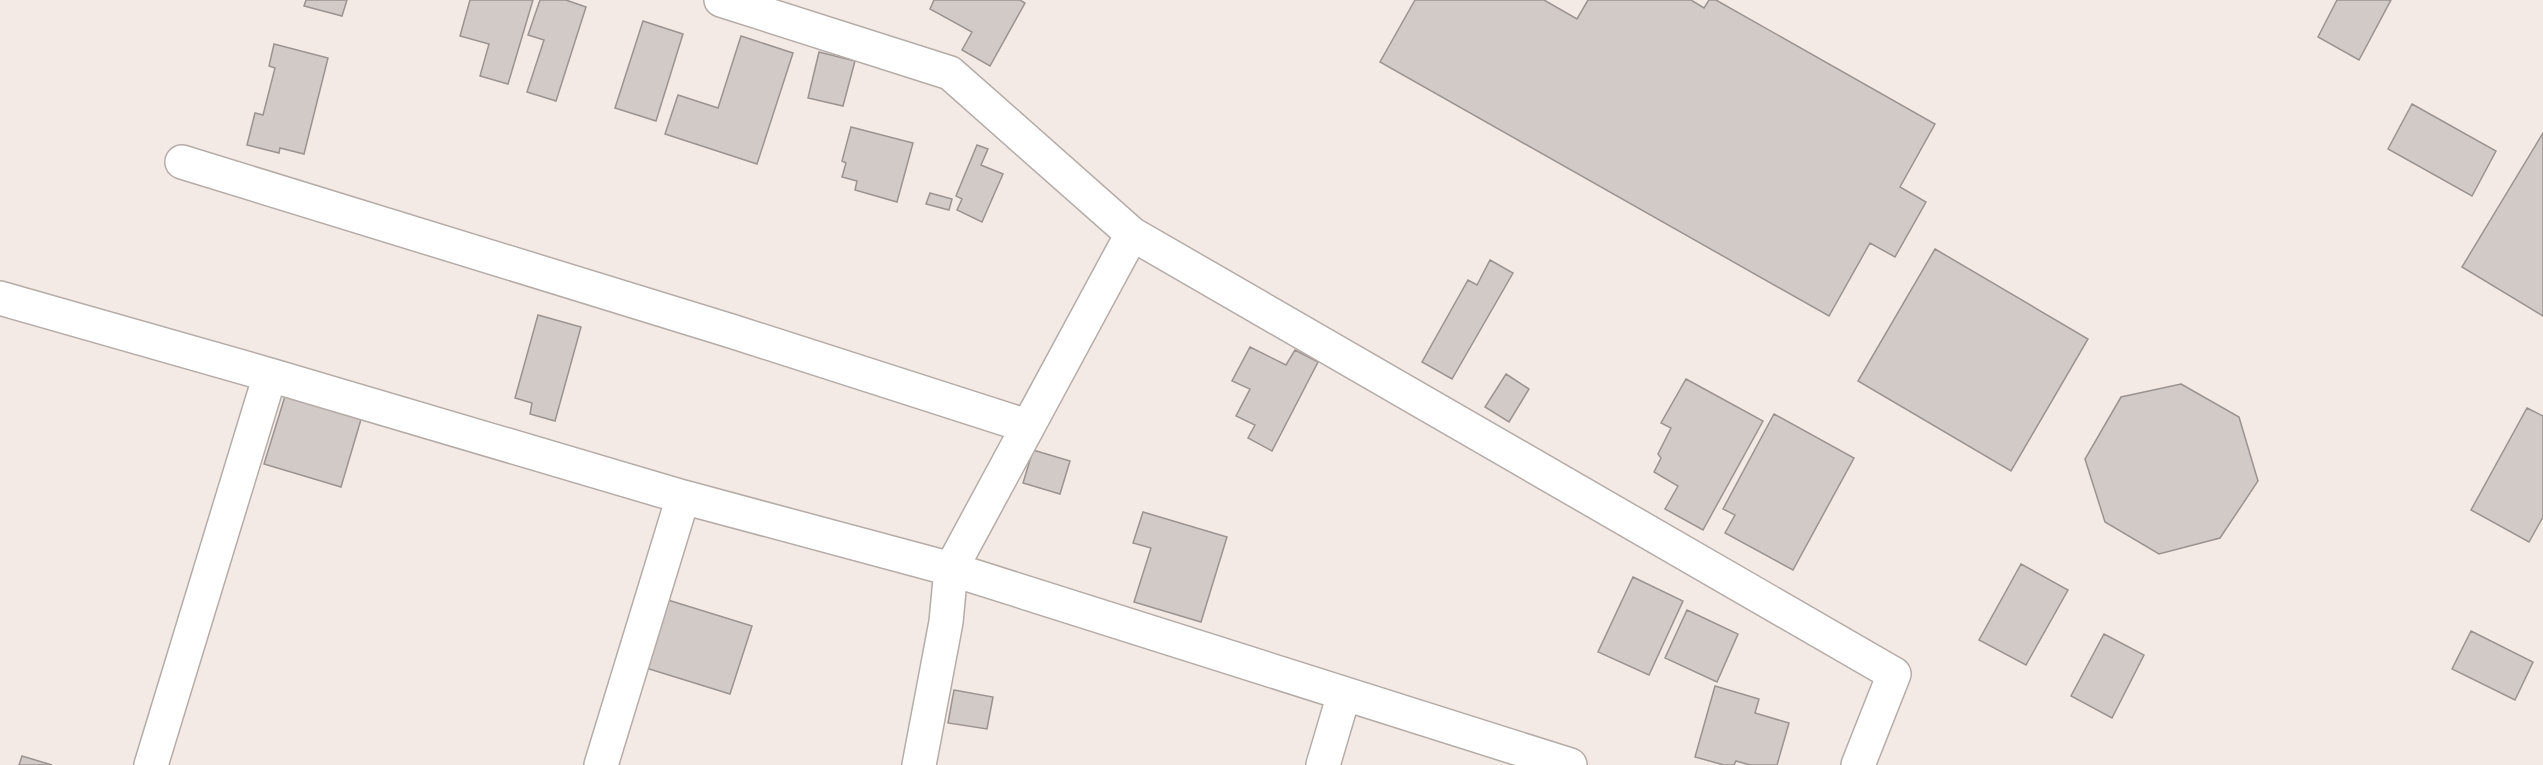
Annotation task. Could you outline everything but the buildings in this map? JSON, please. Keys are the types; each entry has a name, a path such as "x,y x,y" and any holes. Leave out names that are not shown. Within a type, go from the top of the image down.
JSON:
{"street":[{"path":"721,0 950,73 1132,234 1894,674 1858,765"},
{"path":"182,162 1027,426"},
{"path":"919,765 946,622 951,569 1132,234"},
{"path":"0,298 683,497 951,569 1570,765"},
{"path":"151,765 270,375"},
{"path":"601,765 683,497"},
{"path":"1323,765 1344,694"}]}
